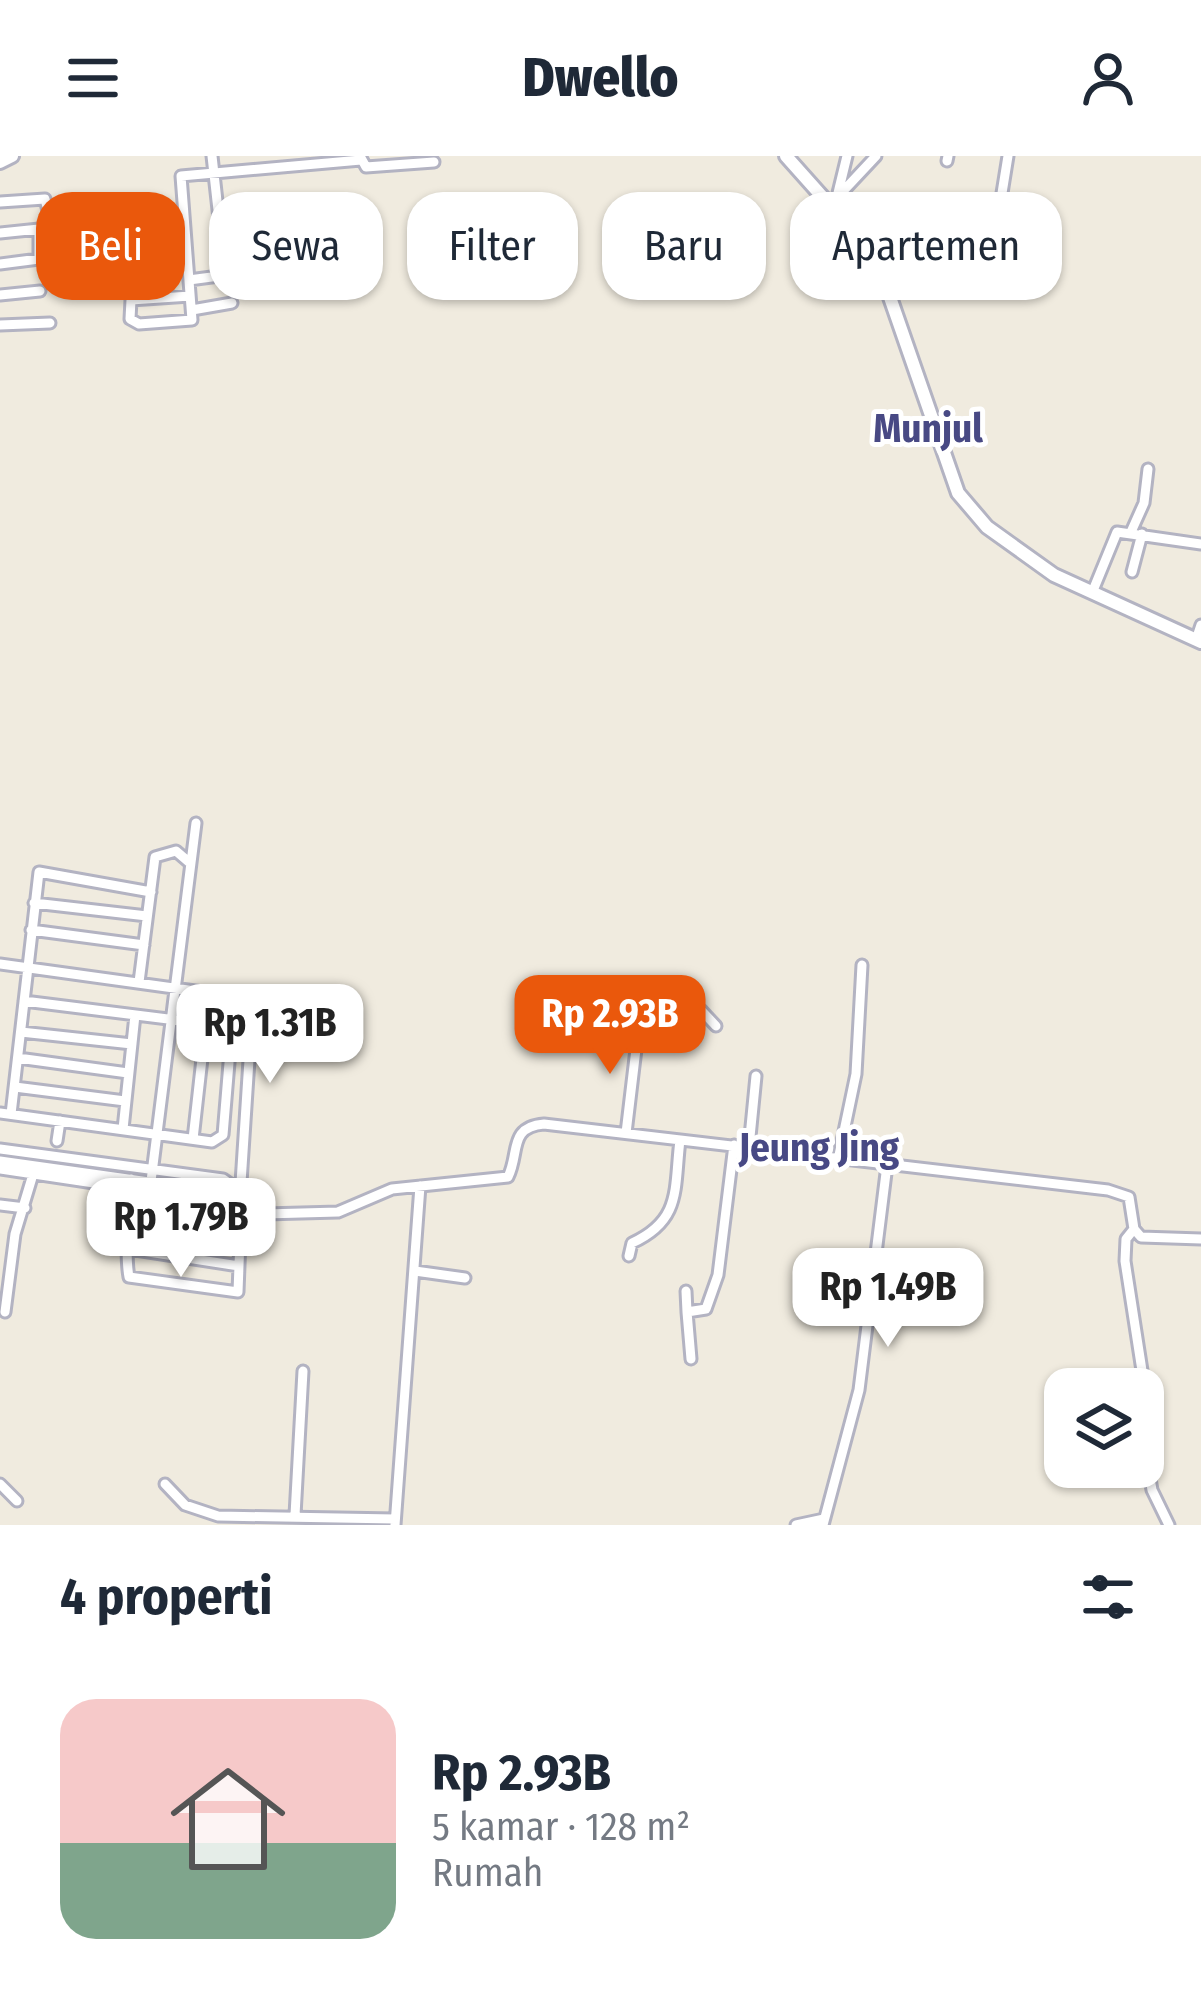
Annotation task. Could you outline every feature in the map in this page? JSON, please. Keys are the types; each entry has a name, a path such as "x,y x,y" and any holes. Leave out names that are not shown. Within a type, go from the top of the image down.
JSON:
{"street":[{"path":"0,162 12,156"},
{"path":"212,156 215,192"},
{"path":"837,192 847,156"},
{"path":"842,192 876,156"},
{"path":"1001,192 1008,156"},
{"path":"790,157 825,192"},
{"path":"190,296 134,298 130,319 139,324 188,324 192,310 179,181 212,170 285,160 360,158 366,167 434,162"},
{"path":"0,202 36,200"},
{"path":"0,233 36,229"},
{"path":"0,264 36,260"},
{"path":"189,280 209,277"},
{"path":"0,296 36,292"},
{"path":"891,300 958,493 987,527 1020,552 1092,592 1199,636"},
{"path":"192,310 232,303"},
{"path":"0,326 50,323"},
{"path":"1132,572 1148,469"},
{"path":"1092,592 1114,536 1136,533 1201,544"},
{"path":"155,1182 156,1134 196,823"},
{"path":"139,982 158,853 176,851 190,862"},
{"path":"151,892 44,872 37,877 15,1087 6,1114 220,1141 242,1149"},
{"path":"34,903 147,916"},
{"path":"31,930 144,945"},
{"path":"0,964 253,999 240,1194"},
{"path":"838,1160 856,1075 862,965"},
{"path":"24,1000 232,1027 235,1034 220,1141"},
{"path":"626,1133 640,1022 650,1021 660,1006 701,1010 716,1026"},
{"path":"123,1129 135,1015"},
{"path":"193,1139 206,1023"},
{"path":"21,1032 132,1044"},
{"path":"18,1058 128,1073"},
{"path":"749,1148 755,1076"},
{"path":"15,1087 125,1101"},
{"path":"57,1141 60,1120"},
{"path":"0,1165 38,1165 240,1194 265,1214 338,1212 372,1194 508,1177 516,1138 531,1125 1124,1194 1134,1229 1146,1238 1201,1239"},
{"path":"629,1256 632,1243 653,1234 671,1211 680,1140"},
{"path":"687,1312 706,1309 718,1275 734,1145"},
{"path":"0,1149 38,1165 131,1184 155,1182 236,1216"},
{"path":"5,1312 6,1265 38,1165"},
{"path":"796,1525 823,1522 860,1390 887,1165"},
{"path":"127,1222 239,1239 235,1295 129,1277 127,1222 131,1184"},
{"path":"165,1484 196,1510 280,1521 295,1516 395,1522 420,1186"},
{"path":"206,1232 210,1203"},
{"path":"0,1205 25,1208"},
{"path":"262,1243 265,1214"},
{"path":"1134,1229 1125,1245 1125,1276 1140,1354 1143,1439 1152,1490 1169,1525"},
{"path":"0,1232 15,1234"},
{"path":"129,1249 239,1266"},
{"path":"416,1270 465,1278"},
{"path":"686,1291 691,1359"},
{"path":"295,1516 303,1371"},
{"path":"0,1484 17,1501"}],"district":[{"name":"Munjul","path":"928,429"},
{"name":"Jeung Jing","path":"819,1148"}]}
